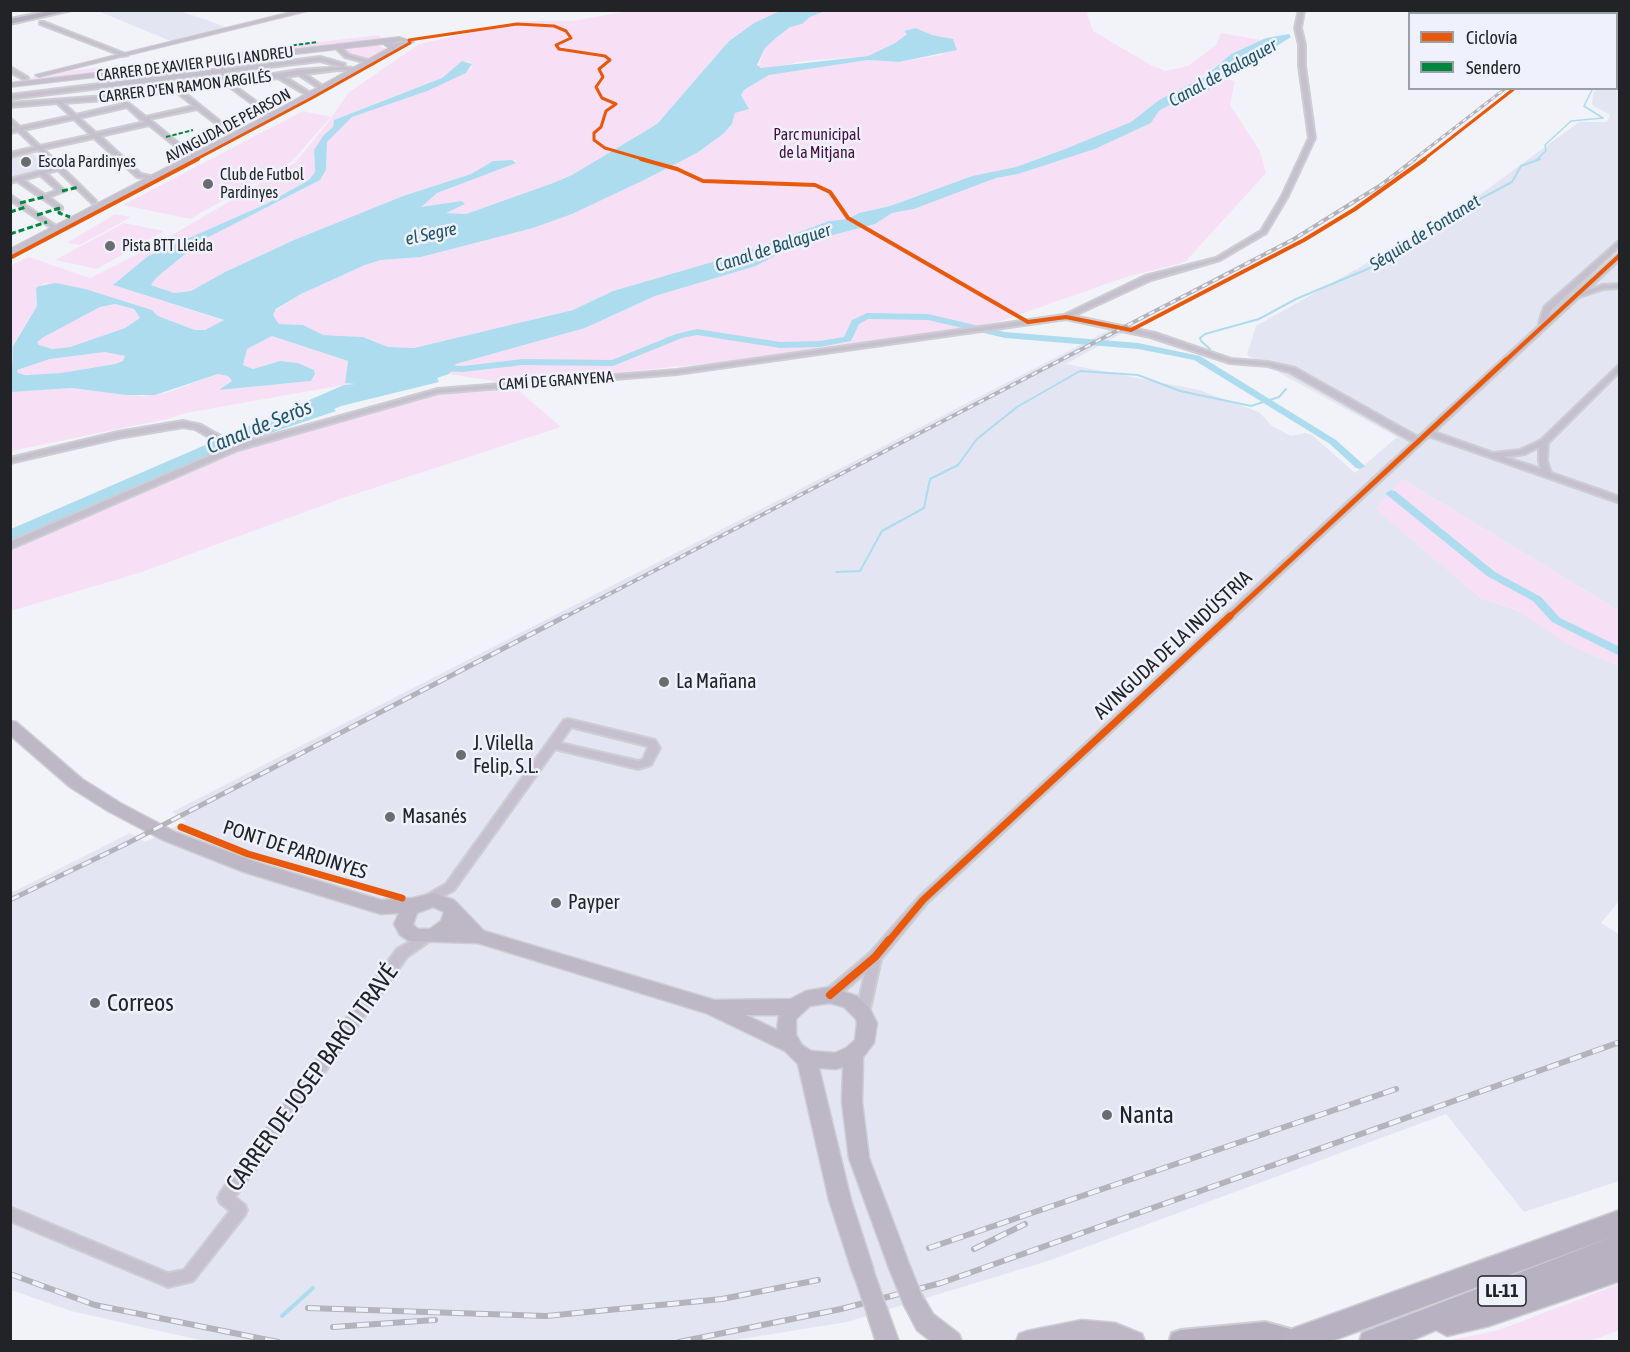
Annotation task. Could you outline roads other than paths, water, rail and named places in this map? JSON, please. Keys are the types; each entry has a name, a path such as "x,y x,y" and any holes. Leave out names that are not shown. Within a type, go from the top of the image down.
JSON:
{"highway":[{"name":"LL-11","path":"1295,1341 1620,1222"},
{"name":"LL-11","path":"1378,1339 1620,1246"},
{"path":"1378,1339 1489,1313 1620,1268"}],"main road":[{"path":"13,22 68,10"},
{"name":"PONT DE PARDINYES","path":"10,726 60,771 114,807 170,836 250,867 381,907"},
{"path":"405,927 406,914 421,903"},
{"path":"381,907 421,903 450,909 478,936"},
{"path":"381,907 415,936 478,936 712,1007 790,1045 807,1059 836,1061 853,1054 864,1043 867,1033 863,1014 850,1001 830,995 806,999 794,1007 788,1017 785,1028 790,1045"},
{"path":"433,935 449,925 450,909"},
{"path":"712,1007 794,1007"},
{"path":"853,1054 852,1102 860,1158 914,1303 925,1322 951,1341"},
{"path":"807,1059 840,1200 888,1341"},
{"path":"1027,1341 1082,1331 1115,1334 1134,1341"},
{"name":"LL-11","path":"1181,1341 1265,1334 1295,1341"}],"street":[{"path":"10,81 309,10"},
{"name":"CAMÍ DE GRANYENA","path":"10,546 233,448 438,391 677,372 1066,317 1148,278 1218,260 1259,236 1270,223 1312,138 1302,66 1302,45 1298,28 1302,10"},
{"path":"42,23 125,55"},
{"path":"410,41 408,45 397,46 384,42 410,41"},
{"name":"CARRER DE XAVIER PUIG I ANDREU","path":"10,85 384,42"},
{"name":"AVINGUDA DE PEARSON","path":"97,203 109,201 278,113 397,46"},
{"path":"338,47 346,56 372,62"},
{"path":"10,97 323,59 346,67"},
{"path":"221,60 227,81 268,112 278,113"},
{"name":"CARRER D'EN RAMON ARGILÉS","path":"10,105 119,97 298,72 346,67 358,69"},
{"path":"10,69 25,78"},
{"path":"298,72 322,88"},
{"path":"116,73 119,97 186,152 196,155"},
{"path":"279,75 310,95"},
{"path":"177,90 229,131"},
{"name":"AVINGUDA DE PEARSON","path":"10,253 139,176 268,112 302,100"},
{"path":"59,102 73,118 96,135 139,176 153,178"},
{"path":"10,131 128,105"},
{"path":"10,155 96,135 198,107"},
{"path":"10,120 97,203"},
{"path":"10,181 59,168"},
{"path":"42,173 62,191 44,196"},
{"path":"18,179 60,208"},
{"path":"12,199 56,227"},
{"name":"AVINGUDA DE LA INDÚSTRIA","path":"1544,323 1547,309 1620,242"},
{"name":"AVINGUDA DE LA INDÚSTRIA","path":"830,995 874,957 924,900 965,861 1620,255"},
{"path":"1603,257 1608,264 1620,270"},
{"path":"1593,266 1620,264"},
{"path":"1578,296 1602,287 1620,285"},
{"path":"1066,317 1152,335 1230,361 1268,364 1292,370 1423,437 1492,455 1620,500"},
{"path":"1492,455 1522,452 1544,442 1616,373 1620,366"},
{"path":"10,461 128,433 183,424 198,427 233,448"},
{"path":"1544,442 1543,461 1547,475"},
{"path":"1522,452 1525,467"},
{"path":"1525,467 1543,461"},
{"path":"421,903 450,887 568,723 651,743 654,748 647,762 638,765 554,745"},
{"path":"450,887 450,909"},
{"name":"CARRER DE JOSEP BARÓ I TRAVÉ","path":"402,953 405,927"},
{"name":"CARRER DE JOSEP BARÓ I TRAVÉ","path":"10,1214 168,1280 188,1276 240,1210 225,1198 402,953 433,935"},
{"path":"863,1014 874,957"}],"water":[{"path":"780,11 825,11 810,17 802,24 790,27 776,38 765,48 757,65 761,68 868,56 895,43 907,34 904,31 916,28 932,35 953,39 957,50 899,62 868,60 769,75 744,90 741,95 749,109 735,113 732,124 723,134 697,153 642,181 572,214 533,228 421,257 381,260 365,265 301,294 276,309 273,315 279,324 303,325 323,335 363,337 388,347 414,348 573,310 613,291 743,253 829,221 848,219 859,213 890,206 972,176 1016,167 1065,149 1131,122 1159,100 1204,77 1231,54 1266,38 1289,34 1291,37 1234,73 1219,78 1209,90 1170,103 1159,111 1151,123 1095,149 1018,174 996,178 914,209 892,213 875,224 810,241 756,266 655,296 585,328 456,364 449,374 437,378 439,382 341,406 334,409 336,411 238,444 11,543 11,529 344,385 355,384 345,383 348,361 272,336 247,349 243,365 253,369 280,361 298,363 314,370 315,374 311,381 219,390 232,381 228,376 218,374 155,395 126,395 72,388 11,392 13,346 37,306 36,288 56,283 85,289 152,310 158,316 195,330 205,330 224,320 113,285 148,256 266,204 309,180 315,172 314,150 324,135 333,127 334,120 442,78 462,61 472,64 466,73 427,91 352,117 327,142 326,170 320,180 201,241 156,278 151,285 174,293 191,291 225,272 294,240 403,196 471,174 493,161 512,160 516,163 437,193 421,207 462,201 465,204 446,213 466,214 572,175 657,124 729,41 754,23","holes":["115,304 134,309 140,318 125,328 70,347 52,349 39,345 37,342 100,307","105,352 125,356 123,361 115,364 61,373 26,375 18,373 17,370 50,359"]}],"waterway":[{"name":"Séquia de Fontanet","path":"1536,160 1546,151 1545,145 1571,121 1603,118 1584,106 1592,90"},
{"name":"Canal de Balaguer","path":"1156,110 1191,92"},
{"name":"Séquia de Fontanet","path":"1210,349 1201,341 1200,338 1205,334 1259,319 1296,299 1370,268 1463,208 1512,182 1521,166 1540,159"},
{"path":"437,368 463,369 523,362 613,363 679,336 697,332 780,345 820,344 848,339 855,322 867,316 928,317 1005,335 1138,346 1197,358 1333,442 1360,466"},
{"name":"Séquia de Fontanet","path":"836,572 860,571 882,531 924,508 930,479 958,465 977,439 1017,407 1080,371 1138,375 1180,391 1251,406 1279,397 1286,389"},
{"path":"1391,493 1491,574 1537,599 1556,620 1620,652"},
{"name":"Séquia de Fontanet","path":"282,1316 313,1288"}],"railway":[{"path":"1413,160 1503,90"},
{"path":"563,618 1294,239 1381,185 1415,159"},
{"path":"10,900 128,843 566,616"},
{"path":"679,1342 841,1309 941,1283 1620,1042"},
{"path":"929,1248 1396,1089"},
{"path":"974,1249 1025,1224"},
{"path":"10,1274 95,1305 278,1342"},
{"path":"308,1308 546,1316 722,1299 818,1280"},
{"path":"333,1327 435,1320"}],"place":[{"name":"Escola Pardinyes","path":"26,162"},
{"name":"Club de Futbol Pardinyes","path":"208,184"},
{"name":"Pista BTT Lleida","path":"110,246"},
{"name":"La Mañana","path":"664,682"},
{"name":"J. Vilella Felip, S.L.","path":"461,755"},
{"name":"Masanés","path":"390,817"},
{"name":"Payper","path":"556,903"},
{"name":"Correos","path":"95,1003"},
{"name":"Nanta","path":"1107,1115"}],"park label":[{"name":"Parc municipal de la Mitjana","path":"817,144"}],"water label":[{"name":"el Segre","path":"431,234"},
{"name":"Canal de Seròs","path":"259,427"}]}
